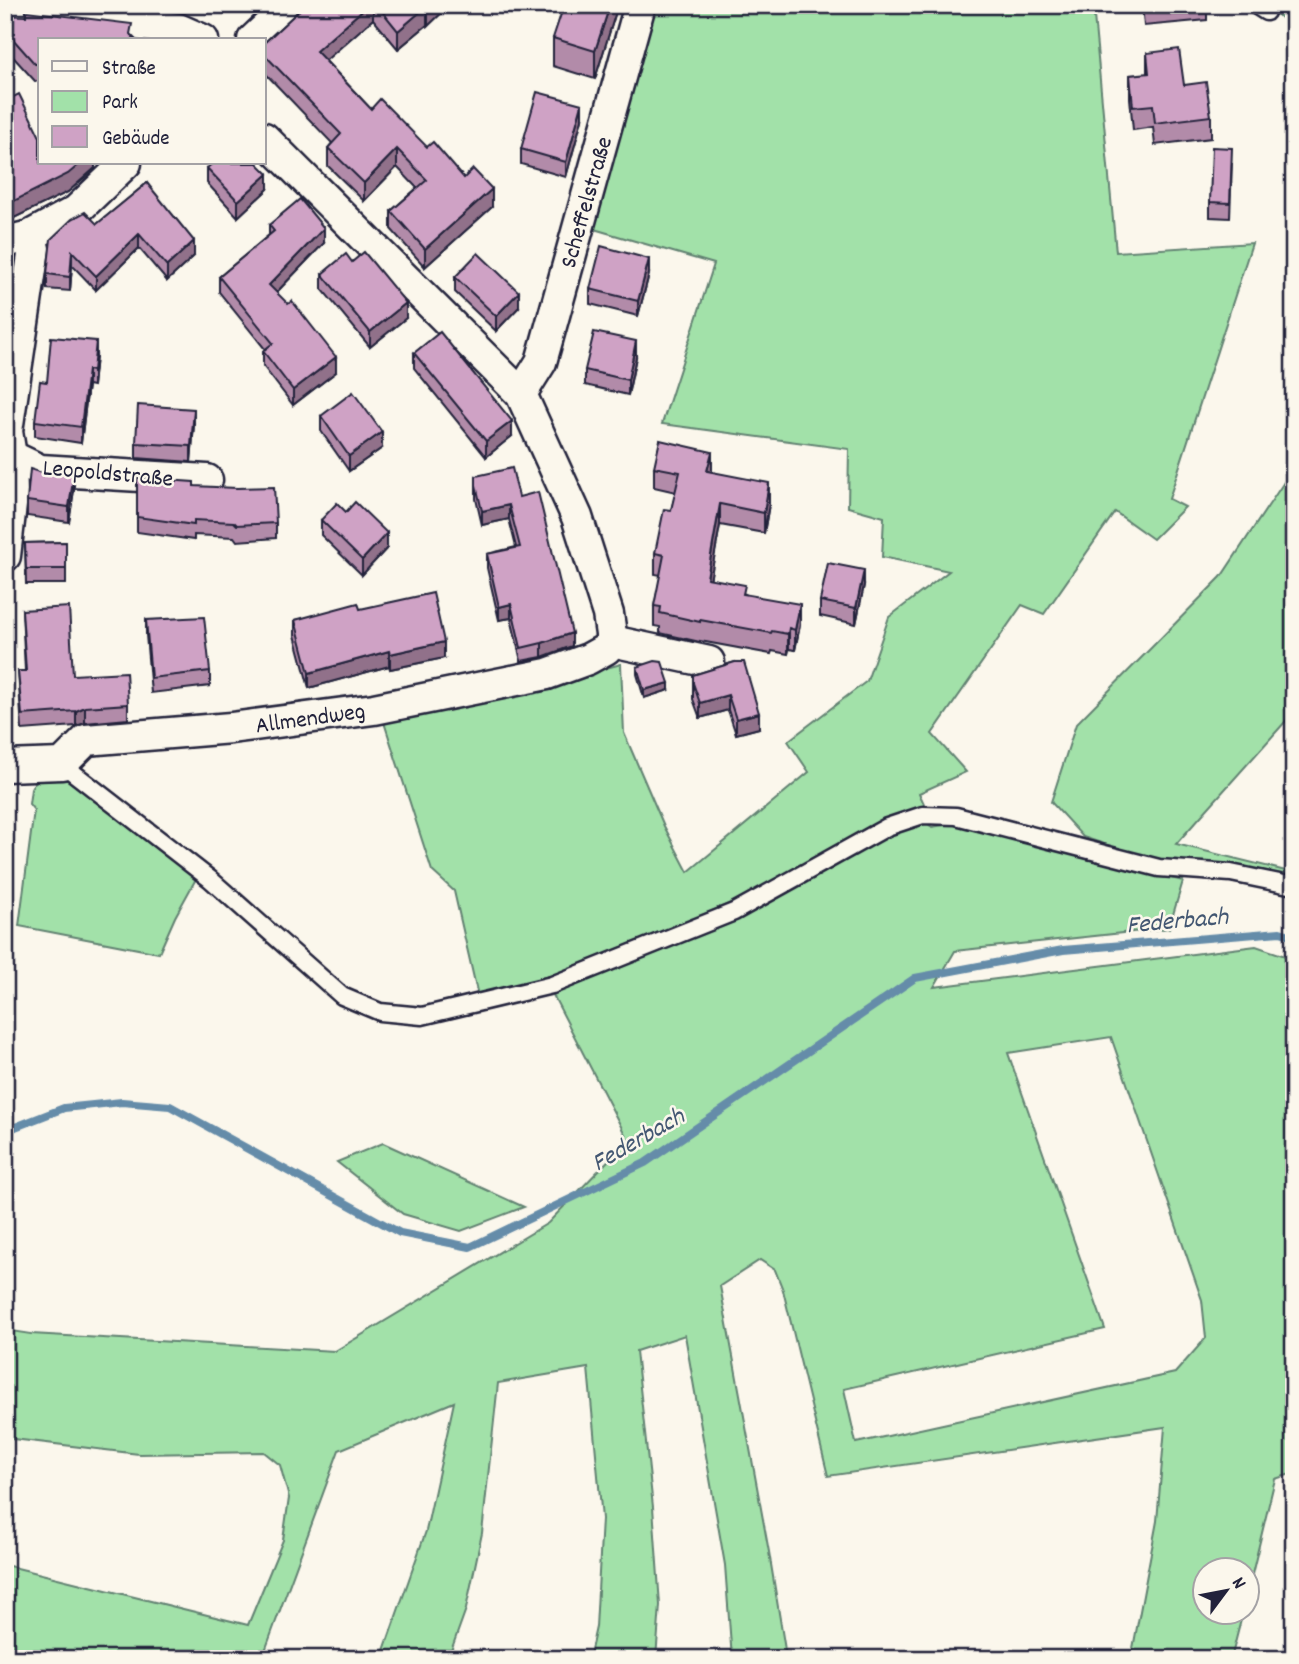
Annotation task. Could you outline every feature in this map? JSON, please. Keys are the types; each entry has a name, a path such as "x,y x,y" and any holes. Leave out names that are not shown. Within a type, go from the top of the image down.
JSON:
{"street":[{"name":"Scheffelstraße","path":"520,394 541,362 640,5"},
{"path":"255,38 284,7"},
{"path":"5,9 178,29 198,38"},
{"path":"266,140 520,394 577,517 608,614 612,641 709,662"},
{"path":"17,239 76,211 125,164"},
{"name":"Leopoldstraße","path":"5,556 12,496 7,431 34,249 17,239"},
{"name":"Leopoldstraße","path":"8,455 40,470 207,480"},
{"name":"Allmendweg","path":"62,764 86,740 231,728 379,708 547,674 588,659 606,649 612,641"},
{"path":"5,766 62,764"}],"lane":[{"path":"62,764 210,879 342,996 380,1012 422,1016 552,985 734,912 887,827 923,815 956,816 1159,868 1231,873 1294,886"}],"green space":[{"path":"650,5 1093,5 1116,252 1252,243 1169,499 1185,507 1153,539 1115,512 1044,614 1022,605 932,734 966,772 919,793 925,806 874,824 740,899 545,979 478,996 454,891 432,871 382,716 566,679 621,664 624,733 664,826 688,872 809,772 788,741 867,681 889,617 949,571 882,557 884,517 848,507 849,449 662,424 714,264 587,227"},
{"path":"1267,5 1294,5 1294,30"},
{"path":"1294,467 1294,712 1176,844 1294,873 1294,880 1155,861 1083,837 1051,802 1076,724 1221,577"},
{"path":"54,774 65,778 197,877 159,953 19,926 34,810 29,804 31,789 36,780"},
{"path":"925,822 932,827 957,823 1183,881 1169,928 955,951 934,987 1256,946 1294,959 1294,1473 1275,1479 1256,1556 1190,1556 1190,1626 1239,1626 1231,1659 1131,1659 1157,1521 1165,1427 828,1476 783,1290 775,1270 760,1260 720,1286 786,1656 802,1659 732,1659 725,1565 685,1335 636,1351 653,1507 660,1605 656,1659 589,1659 596,1627 602,1519 588,1368 498,1383 482,1533 466,1609 448,1659 381,1659 426,1531 454,1402 339,1450 262,1659 5,1659 5,1565 248,1625 283,1540 289,1498 280,1465 264,1452 139,1454 5,1438 5,1330 31,1334 335,1351 548,1223 628,1140 552,993 739,917 890,835","holes":["1111,1037 1202,1300 1206,1338 1175,1373 856,1443 844,1389 1105,1329 1008,1053"]},
{"path":"383,1143 524,1207 461,1231 403,1214 337,1162"}],"building":[{"path":"305,5 368,5 316,51 371,109 380,99 427,147 433,142 464,178 473,169 492,189 425,249 391,211 427,180 397,149 364,183 328,148 341,134 266,56 266,41"},
{"path":"377,5 431,5 398,31"},
{"path":"564,5 610,5 595,51 553,38"},
{"path":"1143,5 1202,5 1144,11"},
{"path":"26,11 132,24 130,34 134,38 38,38 38,64 35,64 5,30 5,15 26,16"},
{"path":"1179,49 1184,85 1206,82 1211,116 1155,123 1153,105 1133,107 1130,75 1149,73 1147,53"},
{"path":"537,92 582,104 566,162 521,149"},
{"path":"19,94 38,133 38,164 80,164 68,174 12,202 5,187 5,101"},
{"path":"1212,147 1232,148 1230,203 1210,202"},
{"path":"212,164 258,164 268,174 238,201 207,168"},
{"path":"147,183 194,241 167,266 139,234 96,276 72,251 70,277 47,274 51,239 72,219 85,212 97,224"},
{"path":"300,199 324,228 269,285 288,304 292,301 336,357 293,390 263,351 273,343 219,277 274,231 269,225"},
{"path":"601,246 649,259 638,301 590,289"},
{"path":"364,252 406,303 370,332 322,274 346,254 352,262"},
{"path":"478,253 519,292 496,316 455,277"},
{"path":"440,332 512,421 486,441 414,353"},
{"path":"594,332 636,341 628,380 585,370"},
{"path":"51,337 96,341 93,371 88,370 81,427 35,421 40,381 47,382"},
{"path":"353,392 382,432 349,456 321,416"},
{"path":"138,405 194,409 191,446 136,443"},
{"path":"660,440 712,452 707,471 769,483 764,513 720,504 707,578 745,585 743,594 800,604 795,630 789,628 788,634 771,633 700,622 660,613 661,607 654,606 664,555 655,553 664,509 671,510 680,472 654,467"},
{"path":"512,468 519,497 538,492 572,633 521,648 511,604 499,607 487,554 520,547 509,505 482,511 476,485 476,476"},
{"path":"30,469 74,474 69,507 27,501"},
{"path":"137,478 194,482 194,486 274,487 276,523 237,525 234,522 194,520 194,525 137,517"},
{"path":"355,502 387,533 362,560 321,520 337,503 346,512"},
{"path":"66,542 66,569 26,569 25,543"},
{"path":"828,563 864,570 856,608 820,601"},
{"path":"433,593 444,642 390,654 389,651 309,673 295,620 358,603 360,609"},
{"path":"69,607 73,675 126,672 128,704 22,715 18,671 26,671 22,610"},
{"path":"204,617 210,671 151,678 146,620"},
{"path":"655,661 662,662 669,683 644,690 637,667"},
{"path":"735,662 744,662 759,713 736,719 728,695 700,703 693,683 693,675"}],"waterway":[{"name":"Federbach","path":"5,1131 64,1108 122,1102 170,1106 400,1233 470,1247 645,1163 915,978 1063,950 1280,932 1294,936"}]}
